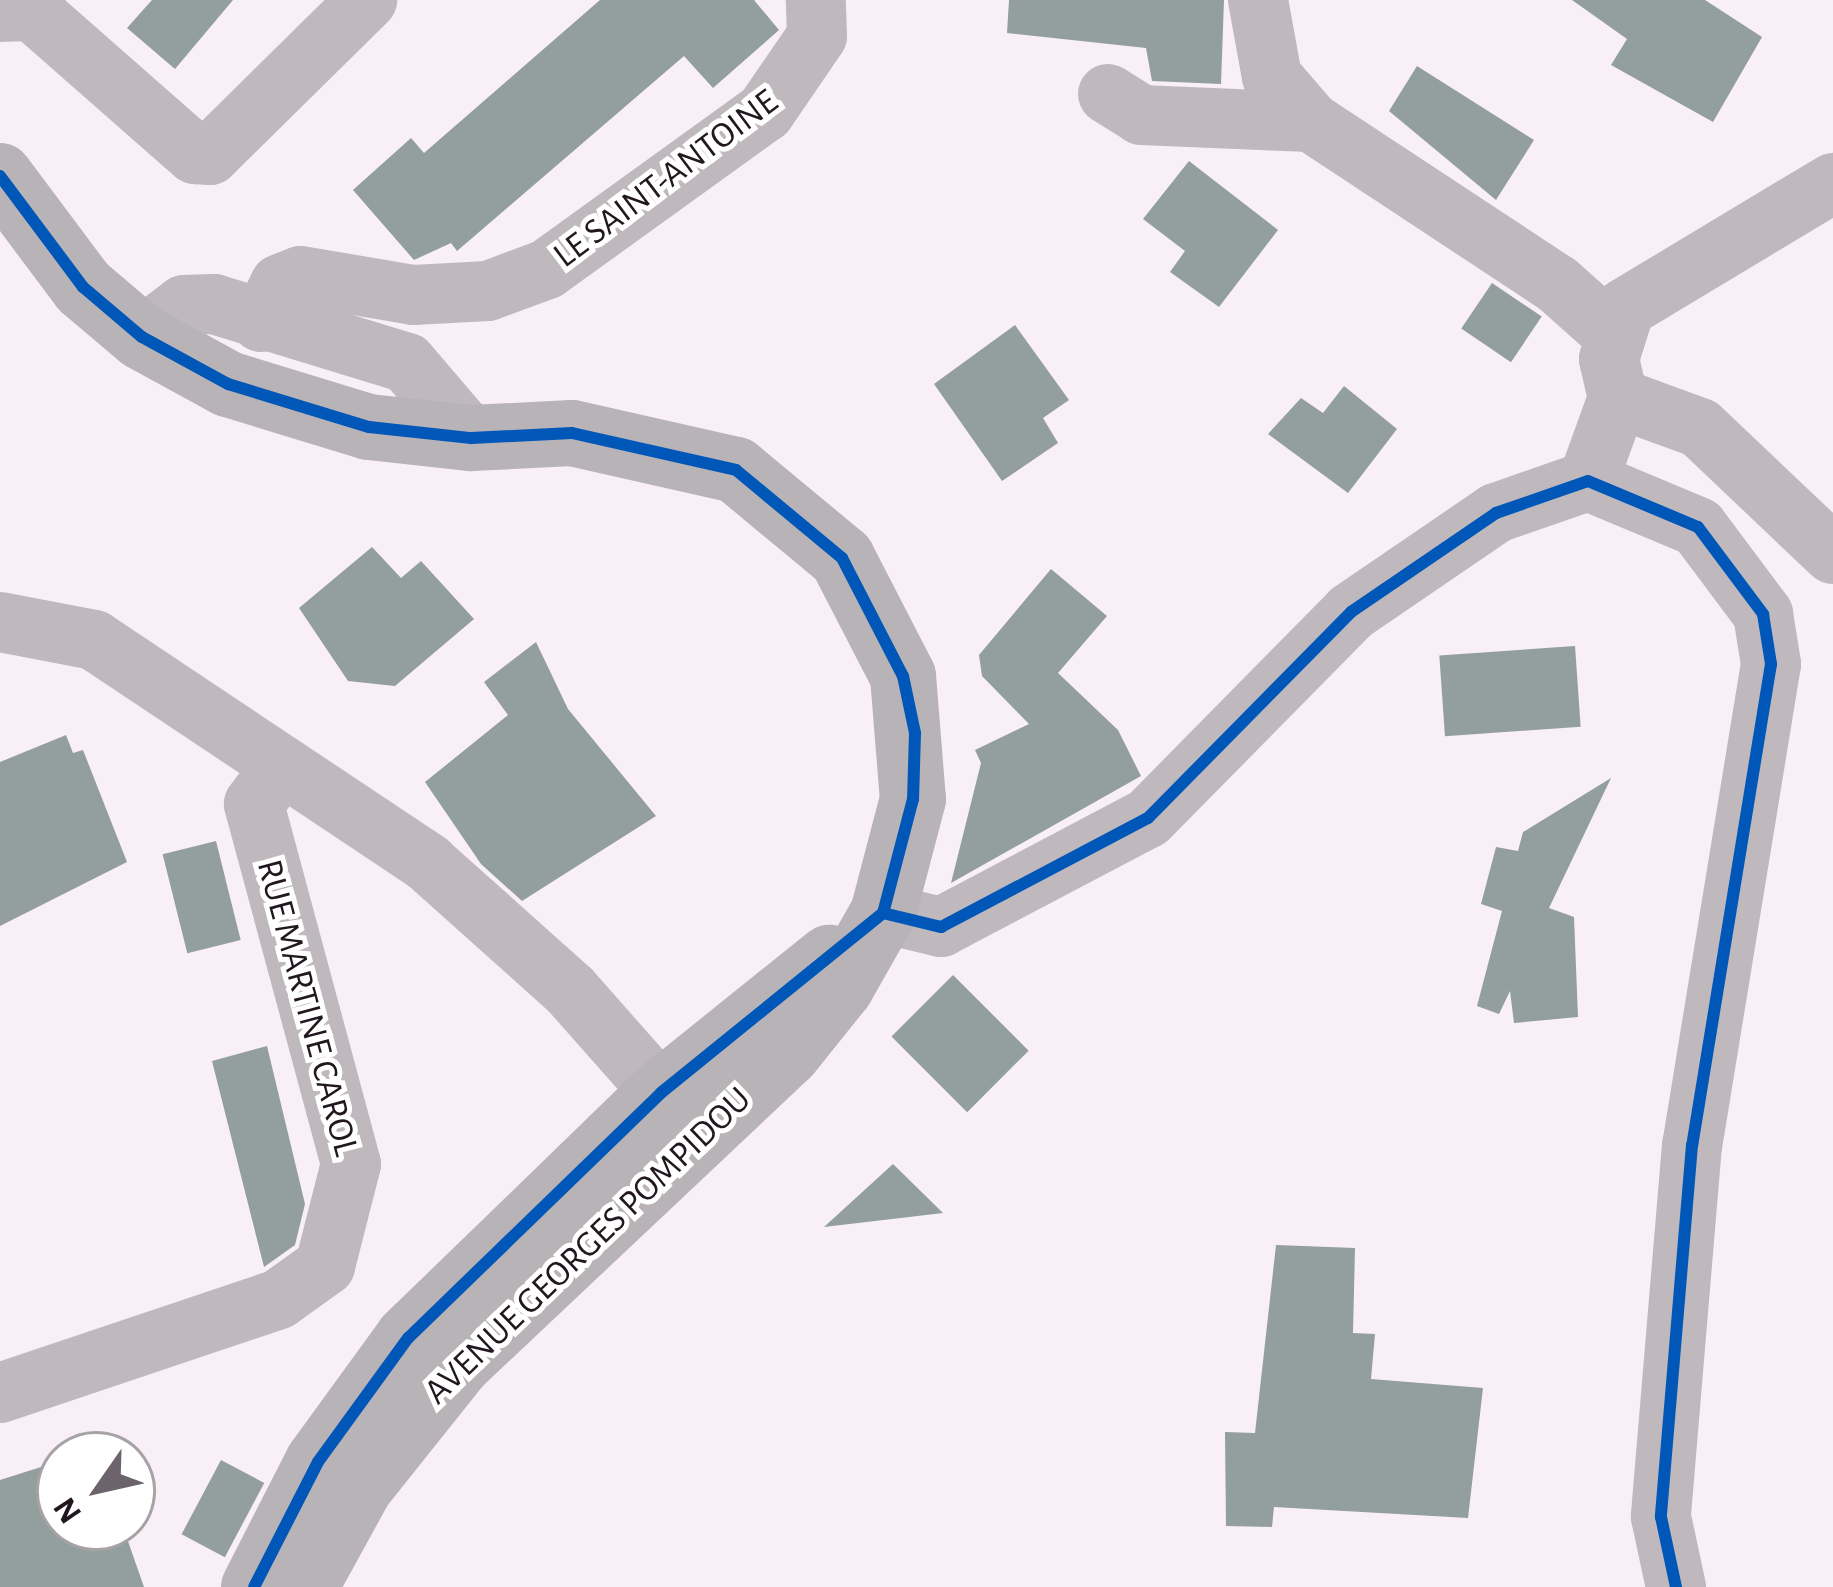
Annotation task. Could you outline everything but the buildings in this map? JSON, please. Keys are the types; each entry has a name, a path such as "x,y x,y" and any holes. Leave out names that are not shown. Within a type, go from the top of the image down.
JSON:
{"main road":[{"name":"AVENUE GEORGES POMPIDOU","path":"0,176 83,287 142,337 296,410 471,438 572,433 736,470 842,558 903,676 915,733 913,799 883,914 788,1053 459,1363 360,1487 305,1587"},
{"name":"AVENUE GEORGES POMPIDOU","path":"254,1587 318,1462 408,1338 662,1093 883,914"},
{"path":"459,1363 503,1286 670,1126 662,1093"}],"street":[{"path":"0,12 32,11 79,45 195,154 210,154 230,146 367,0"},
{"name":"LE SAINT-ANTOINE","path":"261,322 280,284 301,276 413,295 488,291 548,269 765,112 817,36 816,0"},
{"path":"1258,0 1272,77 1311,122 1557,284 1612,333 1618,398 1588,481"},
{"path":"1108,94 1141,116 1311,122"},
{"path":"1612,333 1646,290 1833,183"},
{"path":"142,337 184,305 407,364 471,438"},
{"path":"1618,398 1700,428 1833,554"},
{"path":"883,914 941,927 1148,818 1406,565 1547,488 1588,481 1698,527 1763,614 1771,664 1693,1145 1661,1517 1676,1587"},
{"path":"0,622 94,640 428,862 570,990 662,1093"},
{"name":"RUE MARTINE CAROL","path":"0,1393 279,1300 325,1266 351,1164 254,804 281,767"}],"cycle path":[{"path":"0,176 83,287 142,337 228,384 369,427 471,438 572,433 736,470 842,558 903,676 915,733 913,799 883,913 661,1093 408,1338 318,1462 254,1587"},
{"path":"883,913 941,927 1148,818 1351,612 1496,513 1588,481 1698,527 1763,614 1771,664 1692,1145 1661,1517 1676,1587"}]}
